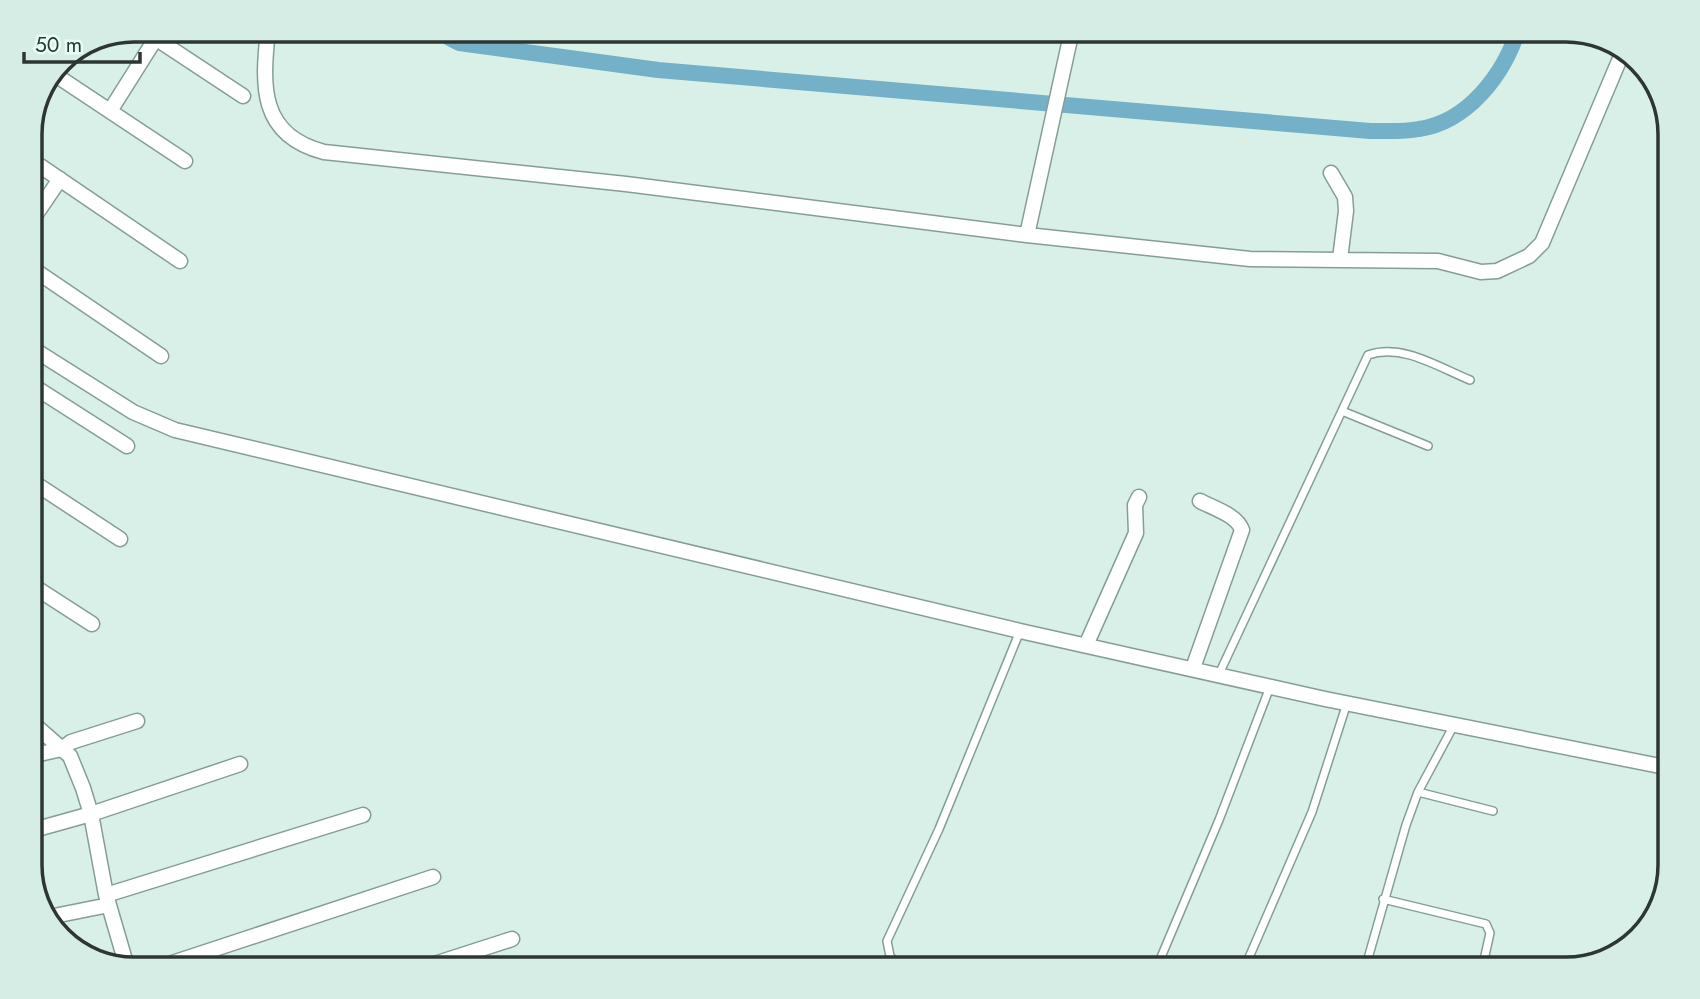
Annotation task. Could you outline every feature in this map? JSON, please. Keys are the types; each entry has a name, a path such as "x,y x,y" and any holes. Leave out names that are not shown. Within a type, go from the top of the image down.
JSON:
{"street":[{"path":"110,111 154,42"},
{"path":"170,42 243,96"},
{"path":"267,42 264,85 267,102 283,132 306,148 841,209 1027,235 1250,259 1438,261 1481,272 1497,271 1529,256 1542,243 1553,224 1620,59"},
{"path":"1027,235 1047,133 1069,42"},
{"path":"61,78 185,161"},
{"path":"42,167 180,261"},
{"path":"1331,173 1345,197 1346,211 1340,260"},
{"path":"42,205 60,179"},
{"path":"42,275 161,356"},
{"path":"42,355 133,412 174,430 1020,631 1087,643 1347,703 1658,766"},
{"path":"42,392 127,446"},
{"path":"42,488 120,539"},
{"path":"1087,643 1136,533 1135,505 1139,497"},
{"path":"1193,668 1242,530 1241,525 1229,516 1200,501"},
{"path":"42,592 92,624"},
{"path":"42,754 137,721"},
{"path":"42,730 70,756 92,814 108,900 124,956"},
{"path":"42,828 92,814 240,764"},
{"path":"56,914 108,900 363,815"},
{"path":"190,957 433,877"},
{"path":"456,957 512,939"}],"lane":[{"path":"1219,674 1368,355 1380,351 1398,351 1470,380"},
{"path":"1342,411 1428,446"},
{"path":"891,957 887,941 939,829 1020,631"},
{"path":"1161,957 1219,820 1271,686"},
{"path":"1249,957 1311,812 1347,703"},
{"path":"1368,957 1383,899 1419,792 1454,725"},
{"path":"1419,792 1493,811"},
{"path":"1383,899 1486,924 1490,933 1485,957"}],"waterway":[{"path":"457,42 658,70 1370,131 1413,130 1437,125 1453,117 1482,93 1504,63 1514,42"}]}
